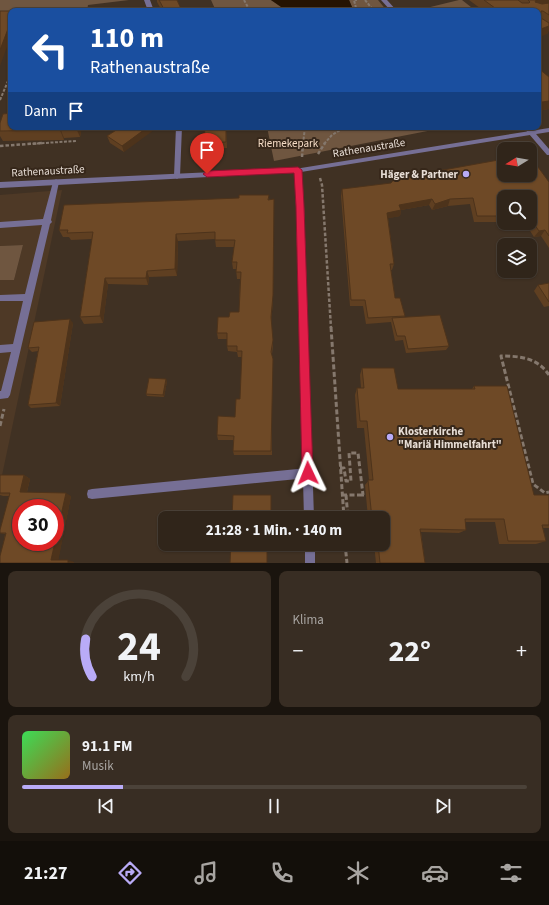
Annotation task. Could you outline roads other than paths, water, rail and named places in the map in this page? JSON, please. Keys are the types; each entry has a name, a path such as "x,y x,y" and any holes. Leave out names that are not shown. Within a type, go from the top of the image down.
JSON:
{"street":[{"path":"384,0 391,8"},
{"path":"177,176 179,130"},
{"path":"530,130 549,153"},
{"name":"Rathenaustraße","path":"0,185 300,170 549,130"},
{"path":"300,170 309,511"},
{"path":"0,395 5,395 48,222 56,182"},
{"path":"0,224 48,222"},
{"path":"0,298 29,297"},
{"path":"0,349 17,348"},
{"path":"92,494 308,473"},
{"path":"310,551 310,563"}],"place":[{"name":"Häger & Partner","path":"466,174"},
{"name":"Klosterkirche \"Mariä Himmelfahrt\"","path":"390,437"}],"park label":[{"name":"Riemekepark","path":"288,143"}]}
